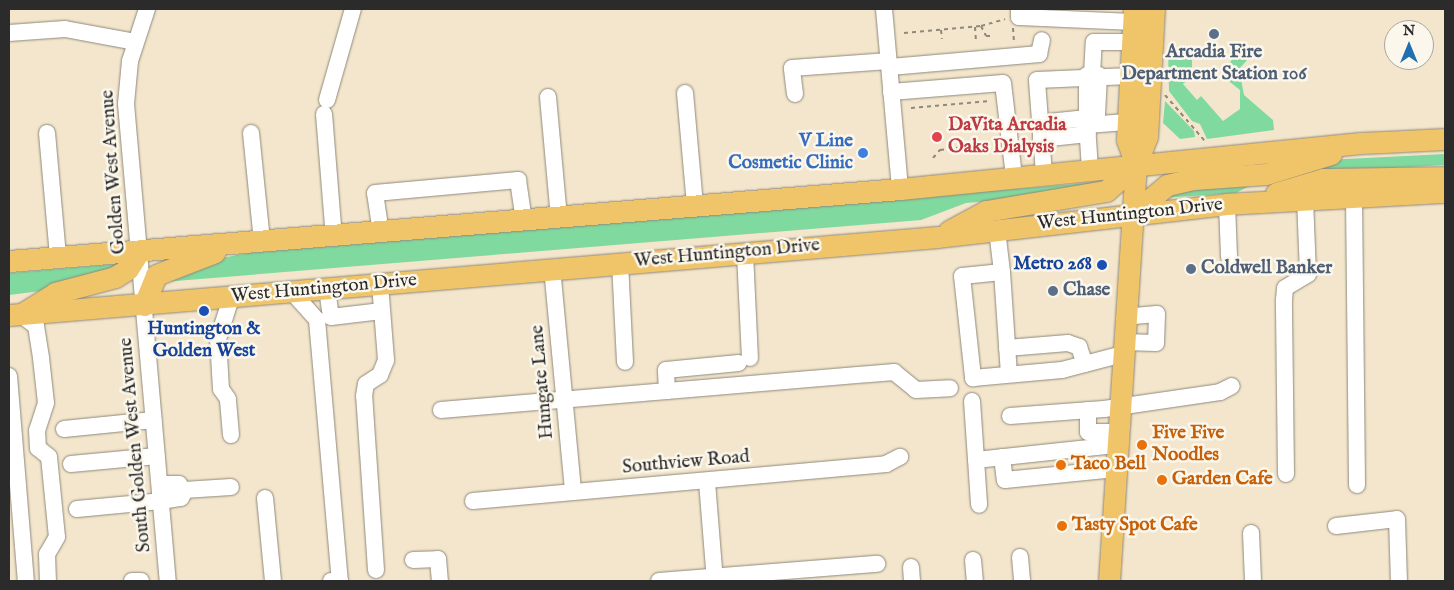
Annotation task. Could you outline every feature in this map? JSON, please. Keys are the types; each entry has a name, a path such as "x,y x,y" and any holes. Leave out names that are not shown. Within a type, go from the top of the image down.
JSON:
{"main road":[{"path":"1109,581 1132,214 1136,164 1147,137 1154,9"},
{"path":"1133,24 1126,140 1136,164"},
{"path":"9,262 140,250 334,237 900,189 1361,143 1445,139"},
{"path":"1132,214 1167,185 1194,179 1266,174 1361,143"},
{"path":"938,237 986,211 1106,191 1136,164"},
{"path":"1258,202 1323,179 1445,177"},
{"name":"West Huntington Drive","path":"14,315 144,306 552,268 938,237 1227,204 1445,192"},
{"path":"144,306 156,274 233,244"},
{"path":"14,315 55,293 115,277 128,269 140,250"}],"street":[{"name":"Golden West Avenue","path":"144,306 126,104 135,42 147,9"},
{"path":"334,237 325,107 353,9"},
{"path":"884,9 900,189"},
{"path":"1019,9 1019,17 1133,24"},
{"path":"1090,170 1096,75 1094,42 1133,24"},
{"path":"9,33 65,30 135,42"},
{"path":"795,94 792,68 1014,58 1039,54 1042,40"},
{"path":"1044,174 1037,80 1096,75 1130,76"},
{"path":"891,92 1003,83 1014,178"},
{"path":"684,94 695,206"},
{"path":"548,96 559,217"},
{"path":"1040,131 1127,122"},
{"path":"47,133 58,257"},
{"path":"251,133 262,242"},
{"path":"381,233 375,193 518,180 524,221"},
{"path":"1354,197 1357,485"},
{"path":"1286,474 1284,300 1285,288 1308,274 1305,200"},
{"path":"1227,204 1229,257"},
{"path":"997,230 1009,374"},
{"path":"667,391 666,370 744,361 745,253"},
{"path":"620,263 625,362"},
{"name":"Hungate Lane","path":"552,268 573,492"},
{"path":"1002,272 962,277 972,376 1009,374 1085,364 1123,348 1156,342 1157,314 1125,317"},
{"path":"376,570 364,396 366,384 380,375 386,360 380,284"},
{"path":"327,289 330,317 382,311"},
{"path":"292,292 317,320 340,580 331,581"},
{"path":"231,435 228,399 221,389 218,338 232,298"},
{"name":"South Golden West Avenue","path":"144,306 168,581"},
{"path":"14,315 36,326 41,358 46,403 37,430 38,448 49,458 57,537 47,554 48,580"},
{"path":"1007,348 1068,343 1080,347 1085,364"},
{"path":"441,410 894,372 916,390 950,388"},
{"path":"9,376 26,581"},
{"path":"1010,416 1088,410 1119,404 1220,392 1232,386"},
{"path":"972,401 979,505"},
{"path":"1088,410 1088,432 1117,438"},
{"path":"64,429 154,420"},
{"path":"976,460 1117,438"},
{"path":"71,464 157,456"},
{"path":"1002,457 1005,480 1115,469"},
{"name":"Southview Road","path":"473,501 707,482 886,464 900,458"},
{"path":"707,482 714,579"},
{"path":"160,484 179,484 184,490"},
{"path":"184,490 230,487"},
{"path":"77,509 181,498 184,490"},
{"path":"265,498 273,581"},
{"path":"1336,526 1397,519 1399,581"},
{"path":"1252,534 1253,581"},
{"path":"1020,557 1022,581"},
{"path":"413,560 438,559 440,581"},
{"path":"973,560 975,581"},
{"path":"659,581 714,579 877,564"},
{"path":"132,581 141,581"}],"path":[{"path":"904,32 975,27 1007,19 1012,31 1014,58"},
{"path":"981,26 986,36 994,36"},
{"path":"975,27 976,43"},
{"path":"941,30 942,39"},
{"path":"1164,93 1204,140"},
{"path":"911,108 996,100"},
{"path":"933,158 940,150 971,146 972,155"},
{"path":"953,149 953,156"}],"green space":[{"path":"1168,46 1192,48 1192,76 1183,84 1197,100 1201,96 1223,121 1240,109 1240,90 1225,78 1225,73 1234,55 1247,55 1249,58 1239,69 1244,95 1273,120 1274,130 1207,139 1200,124 1192,121 1169,91"},
{"path":"1165,101 1194,131 1195,137 1180,139 1163,123"},
{"path":"1445,154 1445,165 1291,174 1326,160"},
{"path":"1099,182 1070,194 966,203 921,220 163,282 201,262 248,253"},
{"path":"1255,183 1236,193 1162,198 1187,187"},
{"path":"117,264 118,270 49,290 9,295 9,273"}],"place":[{"name":"Arcadia Fire Department Station 106","path":"1214,34"},
{"name":"DaVita Arcadia Oaks Dialysis","path":"937,137"},
{"name":"V Line Cosmetic Clinic","path":"863,153"},
{"name":"Metro 268","path":"1102,265"},
{"name":"Coldwell Banker","path":"1191,269"},
{"name":"Chase","path":"1053,291"},
{"name":"Huntington & Golden West","path":"204,311"},
{"name":"Five Five Noodles","path":"1142,445"},
{"name":"Taco Bell","path":"1061,465"},
{"name":"Garden Cafe","path":"1162,480"},
{"name":"Tasty Spot Cafe","path":"1062,526"}]}
